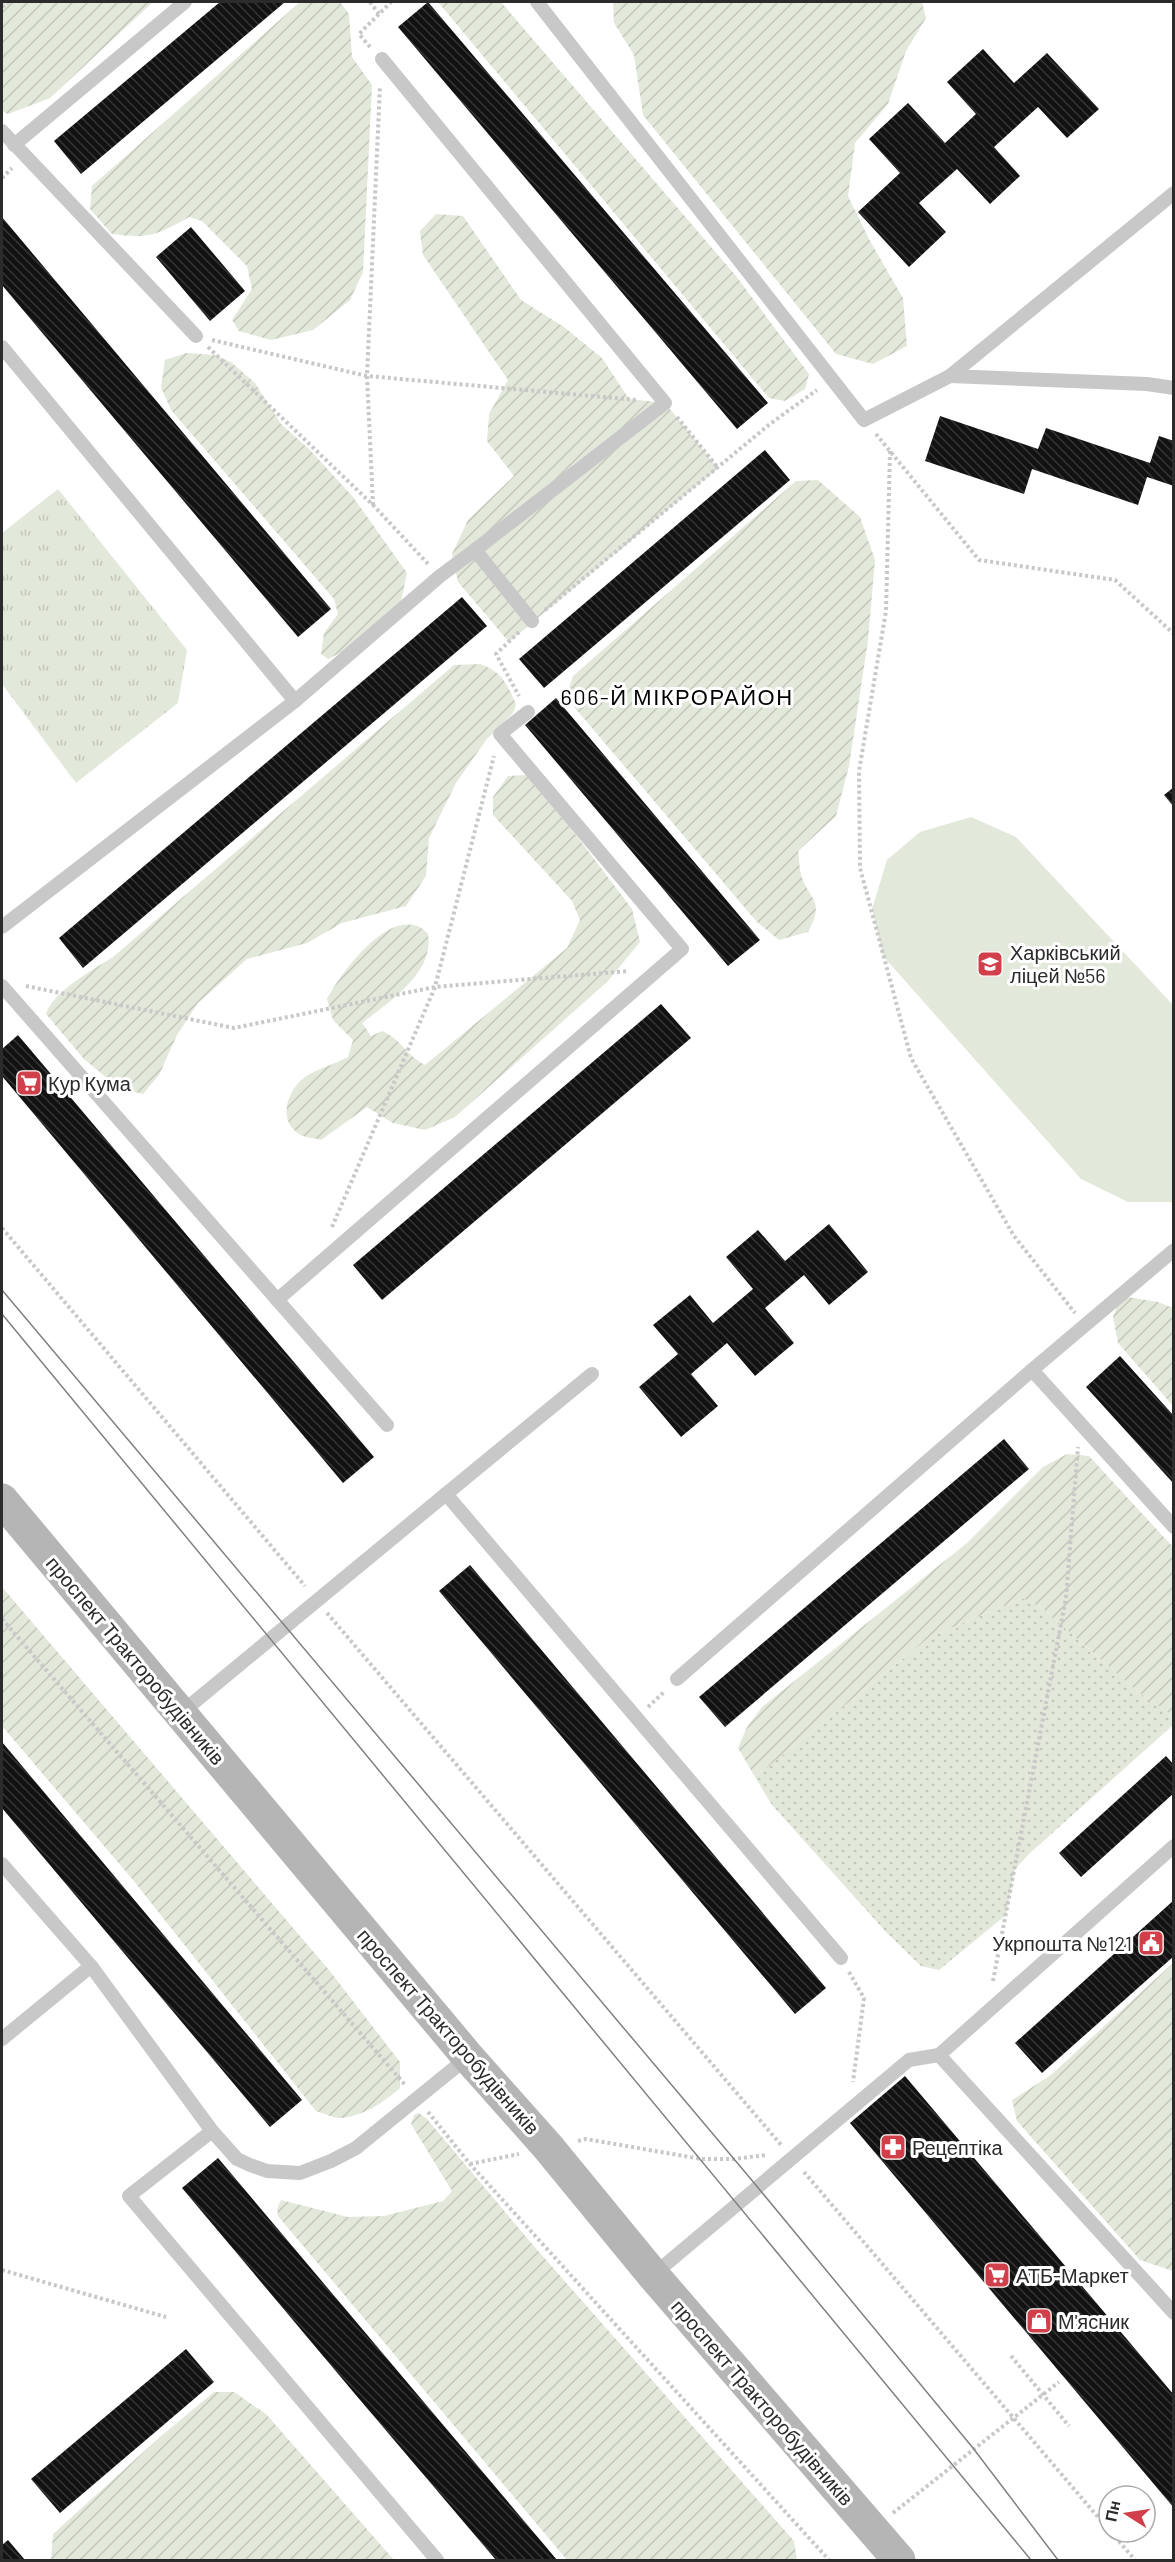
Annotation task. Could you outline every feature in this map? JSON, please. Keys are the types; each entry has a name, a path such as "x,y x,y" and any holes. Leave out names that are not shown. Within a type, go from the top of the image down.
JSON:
{"main road":[{"name":"проспект Тракторобудівників","path":"2,1500 468,2057 899,2560"}],"lane":[{"path":"14,145 185,2"},
{"path":"537,2 864,420 950,376 1173,192"},
{"path":"2,927 296,701 440,576 665,403 382,59"},
{"path":"2,131 196,336"},
{"path":"2,347 296,701"},
{"path":"950,376 1147,384 1173,388"},
{"path":"475,550 532,621"},
{"path":"277,1300 682,949 500,734 528,712"},
{"path":"2,986 387,1425"},
{"path":"677,1679 1032,1370 1172,1254"},
{"path":"1032,1370 1173,1527"},
{"path":"181,1713 592,1374"},
{"path":"446,1494 841,1958"},
{"path":"653,2275 789,2155 850,2110 909,2060 939,2055 1173,1846"},
{"path":"2,1863 91,1966 212,2131 237,2159 250,2165 285,2174 308,2170 356,2148 468,2057"},
{"path":"2,2039 91,1966"},
{"path":"939,2055 1173,2313"},
{"path":"212,2131 129,2196 438,2560"}],"path":[{"path":"2,7 8,2"},
{"path":"370,2 379,14"},
{"path":"373,505 367,376 382,59 359,34 391,2"},
{"path":"196,336 367,376 665,403 718,468"},
{"path":"196,336 373,505 440,576"},
{"path":"528,712 496,654 532,621 770,424 832,379"},
{"path":"864,420 979,560 1115,580 1173,634"},
{"path":"890,451 886,611 859,771 861,868 910,1058 1014,1236 1085,1325"},
{"path":"315,1266 435,987 500,734"},
{"path":"25,986 234,1028 435,987 659,969"},
{"path":"2,1228 1097,2516"},
{"path":"988,2012 1066,1598 1079,1422"},
{"path":"637,1719 677,1679"},
{"path":"841,1958 864,1998 850,2110"},
{"path":"571,2142 586,2139 701,2159 789,2155"},
{"path":"470,2164 525,2152"},
{"path":"2,2270 166,2317"},
{"path":"1011,2356 1069,2426"},
{"path":"893,2513 1059,2382"},
{"path":"1121,2544 1135,2560"}],"green space":[{"path":"2,2 153,2 50,98 8,114 2,111"},
{"path":"300,2 340,2 349,14 352,57 372,85 363,272 350,300 313,330 271,340 239,331 232,320 252,289 247,266 202,221 189,217 161,232 145,236 112,234 90,209 92,186"},
{"path":"438,2 501,2 736,276 809,374 805,389 785,401 769,398"},
{"path":"613,2 922,2 926,18 906,51 888,104 855,143 848,196 870,241 903,298 907,346 873,364 836,354 643,115 634,55 614,23"},
{"path":"436,214 463,216 521,300 564,327 602,358 629,399 665,403 718,468 509,642 458,582 452,554 468,520 514,476 487,441 489,414 508,380 423,255 420,231"},
{"path":"186,353 214,355 231,362 255,383 281,424 310,450 353,497 407,573 400,606 348,649 328,659 321,654 324,633 338,614 334,599 171,410 161,387 165,360"},
{"path":"818,480 860,517 875,560 868,640 849,766 836,816 798,851 800,870 813,899 816,912 808,932 779,940 757,922 575,708 567,694 573,676 796,481"},
{"path":"58,489 187,650 178,703 76,783 2,684 2,533"},
{"path":"480,664 499,675 516,704 513,713 486,740 456,783 429,838 426,876 406,906 342,923 307,943 247,959 198,1003 177,1035 159,1075 143,1094 119,1088 84,1059 46,1014 50,1005 65,989 113,957 454,665"},
{"path":"526,775 550,801 632,909 640,942 607,982 455,1117 425,1130 393,1123 367,1107 321,1140 303,1136 295,1131 289,1124 287,1116 287,1107 293,1090 298,1083 315,1071 348,1057 353,1040 333,1020 327,999 352,962 377,937 390,929 404,925 418,927 428,934 428,948 417,974 396,996 362,1023 371,1036 382,1031 389,1034 425,1065 567,948 580,920 572,901 493,815 493,797 508,776"},
{"path":"971,817 1016,837 1173,1005 1174,1201 1128,1202 1081,1179 883,956 872,909 887,860 920,832"},
{"path":"1128,1297 1158,1302 1173,1308 1173,1406 1118,1343 1113,1317 1117,1306"},
{"path":"1067,1454 1089,1456 1173,1547 1173,1716 1137,1691 1042,1608 1022,1598 930,1637 755,1777 738,1748 747,1727 762,1707 967,1543 1043,1467"},
{"path":"2,1587 329,1970 400,2062 400,2088 372,2108 356,2115 337,2118 316,2111 133,1880 2,1726"},
{"path":"1022,1598 1042,1608 1137,1691 1173,1716 1173,1725 1015,1869 1006,1915 939,1970 921,1966 886,1932 772,1805 755,1777 930,1637"},
{"path":"1173,1963 1173,2271 1140,2260 1017,2121 1012,2100 1051,2075"},
{"path":"419,2113 427,2119 532,2244 794,2541 797,2560 567,2560 278,2216 277,2209 281,2200 348,2217 384,2216 443,2201 452,2191 411,2124 414,2115"},
{"path":"214,2392 234,2392 266,2414 394,2560 51,2560 53,2534 161,2436"}],"building":[{"path":"220,2 285,2 81,174 54,141"},
{"path":"428,2 768,403 737,429 398,27"},
{"path":"983,49 1014,83 1047,53 1099,109 1067,138 1038,107 994,147 1020,176 990,204 957,169 919,203 946,232 909,267 858,212 900,173 869,139 908,103 945,143 976,114 947,82"},
{"path":"2,217 331,609 298,637 2,285"},
{"path":"191,227 245,291 210,321 156,257"},
{"path":"940,416 1038,449 1046,428 1150,463 1159,436 1174,441 1174,486 1147,477 1138,505 1032,469 1024,494 925,461"},
{"path":"765,450 790,480 544,688 519,659"},
{"path":"462,597 487,626 83,968 59,938"},
{"path":"556,698 760,940 728,966 525,725"},
{"path":"1174,787 1174,807 1164,795"},
{"path":"661,1004 691,1038 382,1300 353,1265"},
{"path":"18,1035 374,1457 343,1483 2,1076 2,1049"},
{"path":"829,1224 868,1272 829,1305 804,1275 765,1308 794,1343 755,1376 727,1343 691,1374 718,1406 681,1437 639,1387 678,1354 653,1325 690,1295 713,1323 753,1289 726,1257 758,1230 785,1261"},
{"path":"1120,1356 1174,1416 1174,1484 1086,1387"},
{"path":"1004,1439 1029,1469 725,1727 699,1697"},
{"path":"470,1565 826,1988 795,2014 439,1591"},
{"path":"2,1742 302,2100 270,2127 2,1808"},
{"path":"1166,1756 1174,1765 1174,1793 1081,1877 1059,1853"},
{"path":"1174,1900 1174,1956 1042,2073 1015,2043"},
{"path":"905,2076 1174,2395 1174,2508 1157,2488 1157,2484 1154,2484 850,2123"},
{"path":"218,2158 557,2560 496,2560 355,2394 182,2188"},
{"path":"186,2349 214,2382 60,2513 31,2479"},
{"path":"8,2540 25,2560 2,2560 2,2545"}],"tram line":[{"path":"2,1290 750,2178 973,2448 1058,2560"},
{"path":"2,1314 1031,2560"}],"place":[{"name":"Харківський ліцей №56","path":"990,964"},
{"name":"Кур Кума","path":"29,1083"},
{"name":"Укрпошта №121","path":"1151,1943"},
{"name":"Рецептіка","path":"893,2147"},
{"name":"АТБ-Маркет","path":"997,2275"},
{"name":"М'ясник","path":"1039,2321"}],"district":[{"name":"606-Й МІКРОРАЙОН","path":"677,696"}]}
